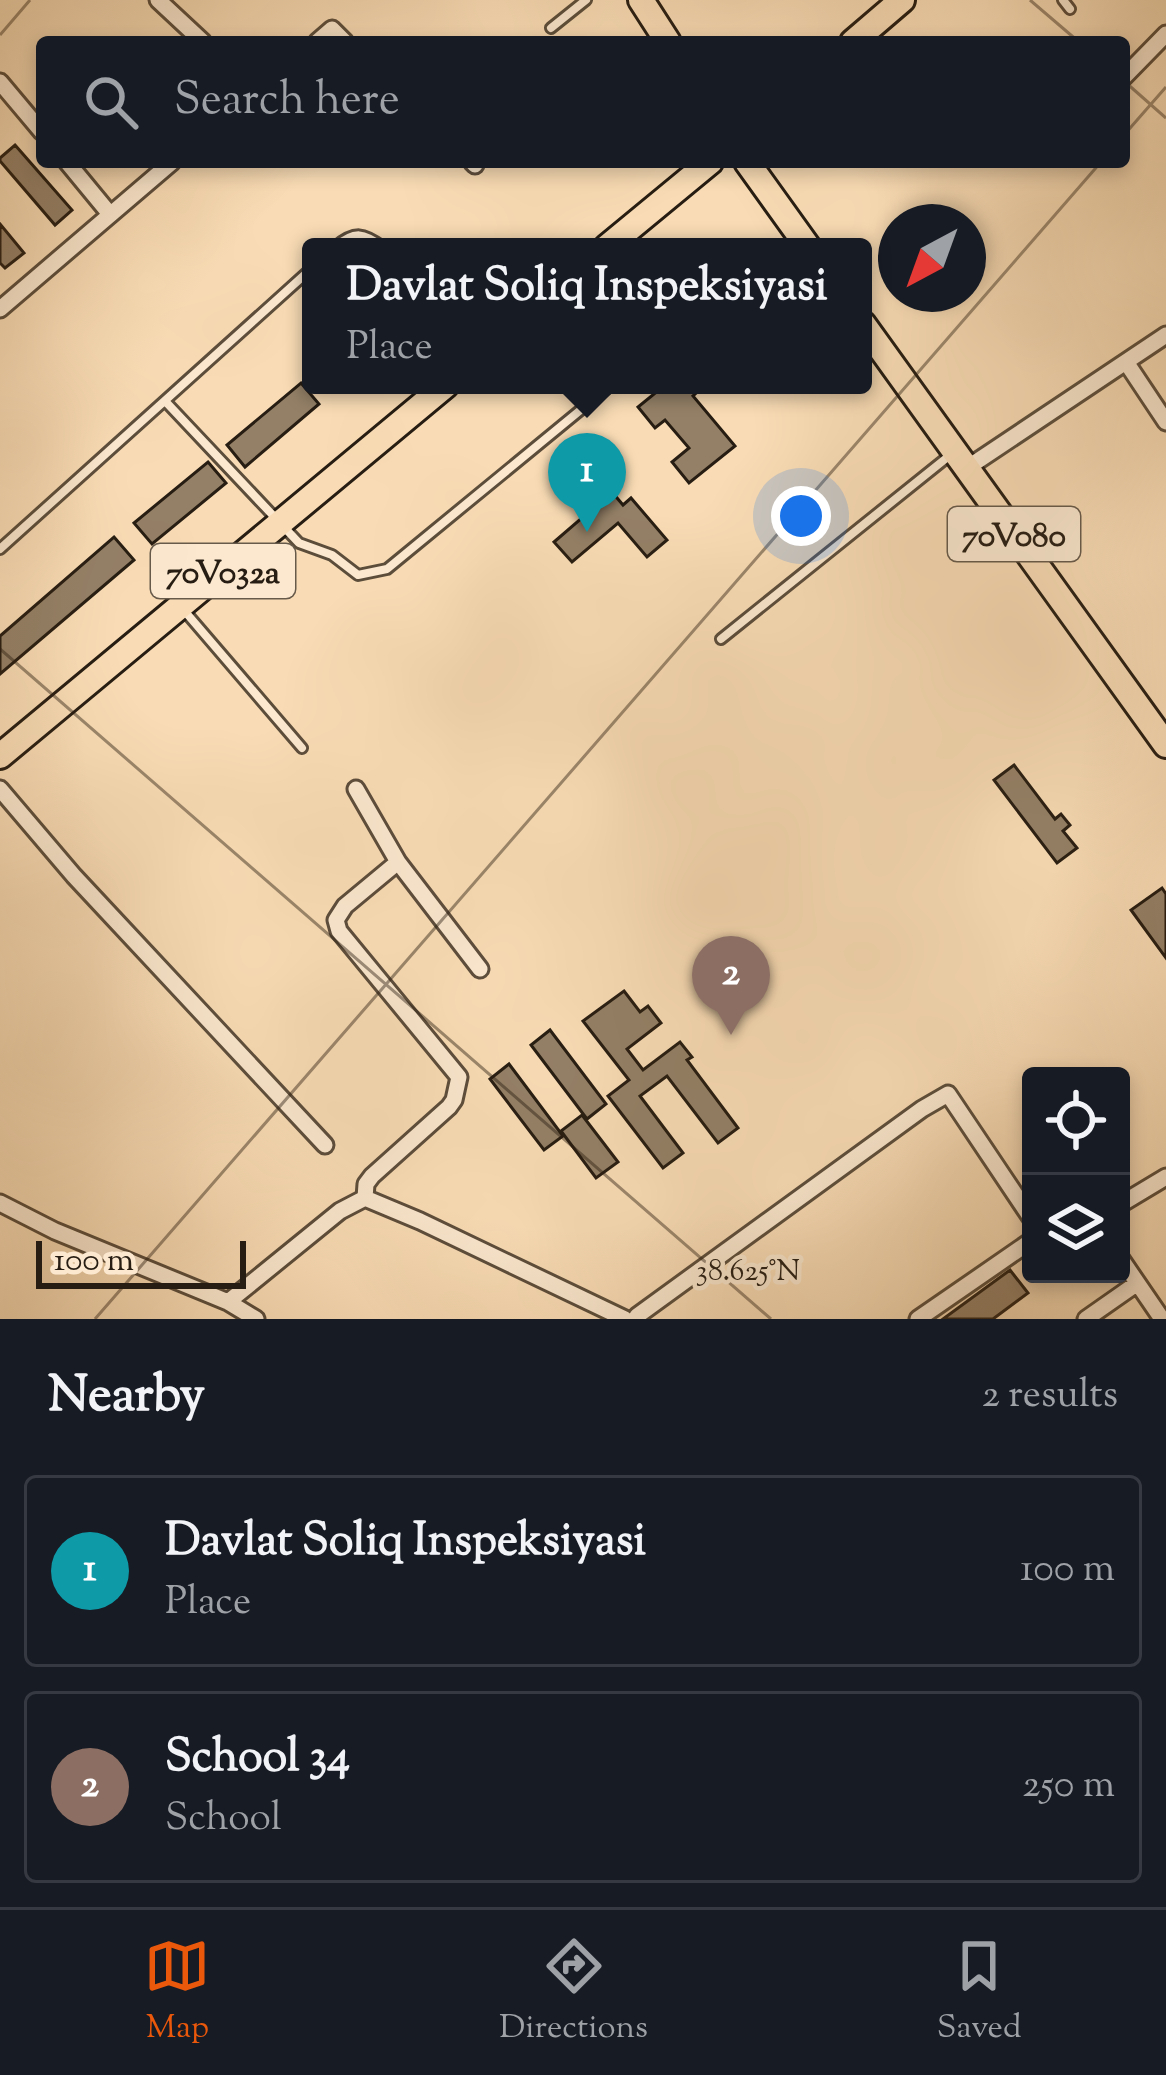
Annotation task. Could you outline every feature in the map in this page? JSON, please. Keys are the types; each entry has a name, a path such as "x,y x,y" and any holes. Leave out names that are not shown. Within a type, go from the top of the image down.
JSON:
{"main road":[{"path":"641,0 664,36"},
{"path":"861,36 902,0"},
{"path":"751,168 802,238"},
{"path":"616,238 685,172"},
{"name":"70V080","path":"872,336 1166,745"},
{"name":"70V032a","path":"0,756 435,394"}],"street":[{"path":"158,0 197,36"},
{"path":"1130,71 1166,34"},
{"path":"0,82 36,125"},
{"path":"72,168 110,213"},
{"path":"0,309 165,168"},
{"path":"961,460 1166,334"},
{"path":"1126,362 1166,422"},
{"path":"0,789 74,876 325,1145"},
{"path":"356,789 398,862 480,969"},
{"path":"365,1198 372,1176 449,1107 459,1077 338,932 336,920 345,906 398,862"},
{"path":"365,1198 633,1318 948,1094 1022,1205"},
{"path":"1130,1199 1166,1177"},
{"path":"228,1302 340,1211 365,1198"},
{"path":"0,1203 55,1231 228,1302 256,1319"},
{"path":"918,1319 1022,1247"},
{"path":"1130,1274 1162,1319"},
{"path":"1086,1319 1136,1284"}],"lane":[{"path":"551,28 586,0"},
{"path":"1063,0 1070,9"},
{"path":"0,549 302,277"},
{"path":"165,401 299,543 332,555 358,575 387,569 600,394"},
{"path":"721,639 961,460"},
{"path":"181,606 302,748"}],"building":[{"path":"15,145 72,210 55,225 0,161"},
{"path":"0,224 24,253 5,268 0,263"},
{"path":"301,383 302,394 310,394 319,404 245,467 227,445"},
{"path":"654,394 695,394 735,446 689,483 672,462 689,448 665,420 655,428 638,407"},
{"path":"208,462 226,483 152,544 134,523"},
{"path":"612,492 623,505 631,498 667,540 647,557 618,523 572,562 554,542"},
{"path":"114,537 134,560 0,674 0,636"},
{"path":"1014,765 1055,819 1061,814 1070,825 1063,831 1077,848 1057,863 994,780"},
{"path":"1162,888 1166,894 1166,958 1131,910"},
{"path":"624,991 640,1012 648,1006 661,1023 627,1049 643,1070 680,1042 692,1057 687,1060 738,1128 718,1143 667,1076 640,1096 683,1153 663,1168 608,1096 629,1080 583,1021"},
{"path":"550,1030 606,1104 587,1119 531,1045"},
{"path":"509,1064 563,1136 544,1150 490,1079"},
{"path":"582,1115 618,1162 596,1178 561,1131"},
{"path":"1010,1270 1028,1293 993,1319 943,1319"}],"place":[{"name":"Davlat Soliq Inspeksiyasi","path":"587,532"},
{"name":"School 34","path":"731,1035"}]}
